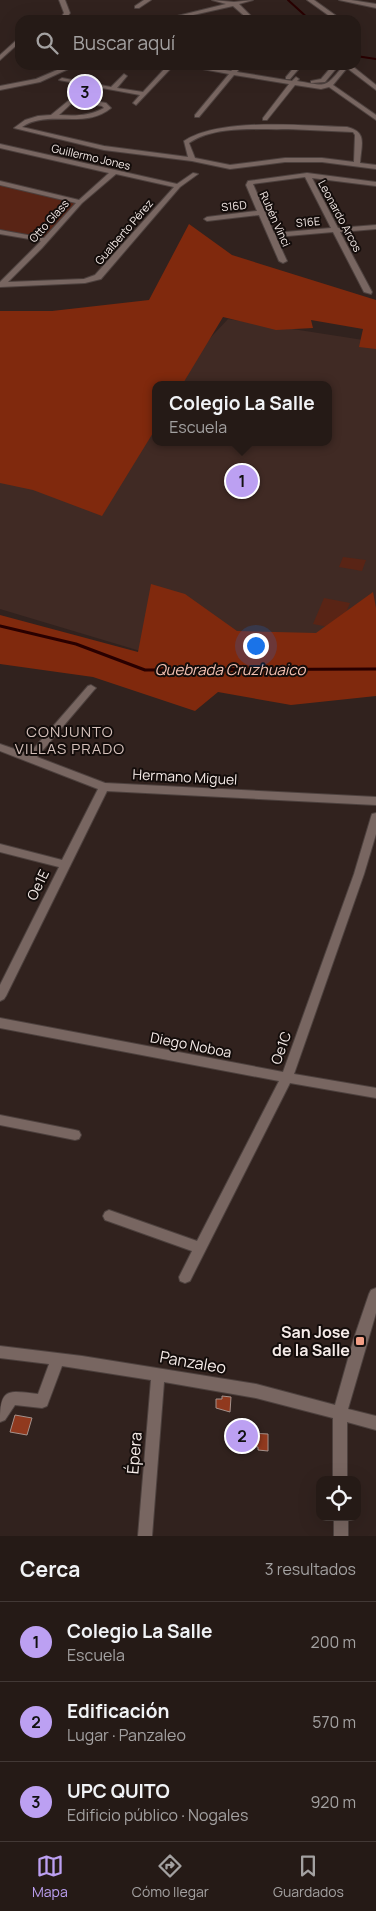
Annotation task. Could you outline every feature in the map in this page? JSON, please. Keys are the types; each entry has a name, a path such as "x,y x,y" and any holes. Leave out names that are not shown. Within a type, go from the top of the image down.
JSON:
{"street":[{"path":"62,0 67,13 66,15"},
{"path":"137,7 148,0"},
{"path":"215,0 235,4 247,15"},
{"path":"186,15 250,0"},
{"path":"310,0 332,15"},
{"path":"342,0 376,6"},
{"path":"0,58 15,44"},
{"path":"0,88 38,81 63,70"},
{"path":"136,103 166,70"},
{"path":"197,116 231,70"},
{"path":"238,70 321,87 330,85 343,70"},
{"path":"265,119 293,80 297,70"},
{"path":"293,80 322,82 332,70"},
{"path":"353,70 376,88"},
{"path":"113,88 124,76"},
{"path":"62,80 144,94"},
{"path":"330,85 376,118"},
{"path":"53,116 74,99 104,104 108,108 94,117 53,116 23,122 18,128 104,148 192,159 235,167 285,160 322,160 357,163 376,167"},
{"path":"192,159 186,142 206,132 249,128 347,129 355,131 358,135 357,163"},
{"name":"Guillermo Jones","path":"0,146 178,186"},
{"name":"Otto Glass","path":"0,285 80,202 114,172"},
{"name":"Gualberto Pérez","path":"0,285 85,281 98,277 178,186 195,174"},
{"path":"307,175 376,184"},
{"name":"Rubén Vinci","path":"283,261 249,185 250,182 256,180 307,175"},
{"name":"Leonardo Arcos","path":"307,175 368,292"},
{"path":"0,183 80,202"},
{"name":"S16D","path":"207,219 262,213"},
{"name":"S16E","path":"272,235 376,227"},
{"path":"0,232 45,240"},
{"path":"30,759 90,688"},
{"name":"Hermano Miguel","path":"0,747 104,787 376,801"},
{"name":"Oe1E","path":"0,996 104,787"},
{"name":"Oe1C","path":"185,1277 287,1078 359,874 376,817"},
{"path":"0,848 65,865"},
{"name":"Diego Noboa","path":"0,1023 287,1078 376,1093"},
{"path":"0,1120 75,1136"},
{"path":"109,1216 200,1248"},
{"path":"340,1476 340,1412 360,1341 376,1294"},
{"name":"Panzaleo","path":"0,1352 58,1359 256,1390 340,1412 376,1424"},
{"path":"0,1415 12,1398 42,1401 58,1359"},
{"name":"Épera","path":"145,1536 158,1374"},
{"path":"340,1521 341,1536"}],"shaded area":[{"path":"0,183 80,202 44,238 0,230"},
{"path":"189,224 232,255 376,300 376,349 359,347 363,329 311,320 313,328 276,330 223,317 184,381 152,381 152,435 102,516 33,490 0,483 0,311 52,311 149,300"},
{"path":"228,319 376,342 376,657 157,656 0,609 0,466 152,410 152,446 332,446 332,381 175,381 184,366"},
{"path":"343,557 366,560 362,571 339,567"},
{"path":"151,584 185,594 237,631 316,633 373,592 376,608 376,696 291,705 218,692 195,711 93,677 0,664 0,615 138,652"},
{"path":"324,598 350,603 339,629 313,624"}],"building":[{"path":"222,1396 231,1397 230,1412 216,1408 216,1399 222,1399"},
{"path":"15,1415 32,1418 27,1435 10,1432"},
{"path":"234,1426 251,1427 250,1433 268,1434 268,1451 258,1450 258,1447 233,1445"}],"waterway":[{"path":"288,0 304,15"},
{"path":"361,57 376,59"},
{"name":"Quebrada Cruzhuaico","path":"0,626 76,644 145,670 376,669"}],"place":[{"name":"UPC QUITO","path":"85,92"},
{"name":"Colegio La Salle","path":"242,481"},
{"name":"San Jose de la Salle","path":"360,1341"},
{"name":"Edificación","path":"242,1436"}],"district":[{"name":"CONJUNTO VILLAS PRADO","path":"70,740"}]}
